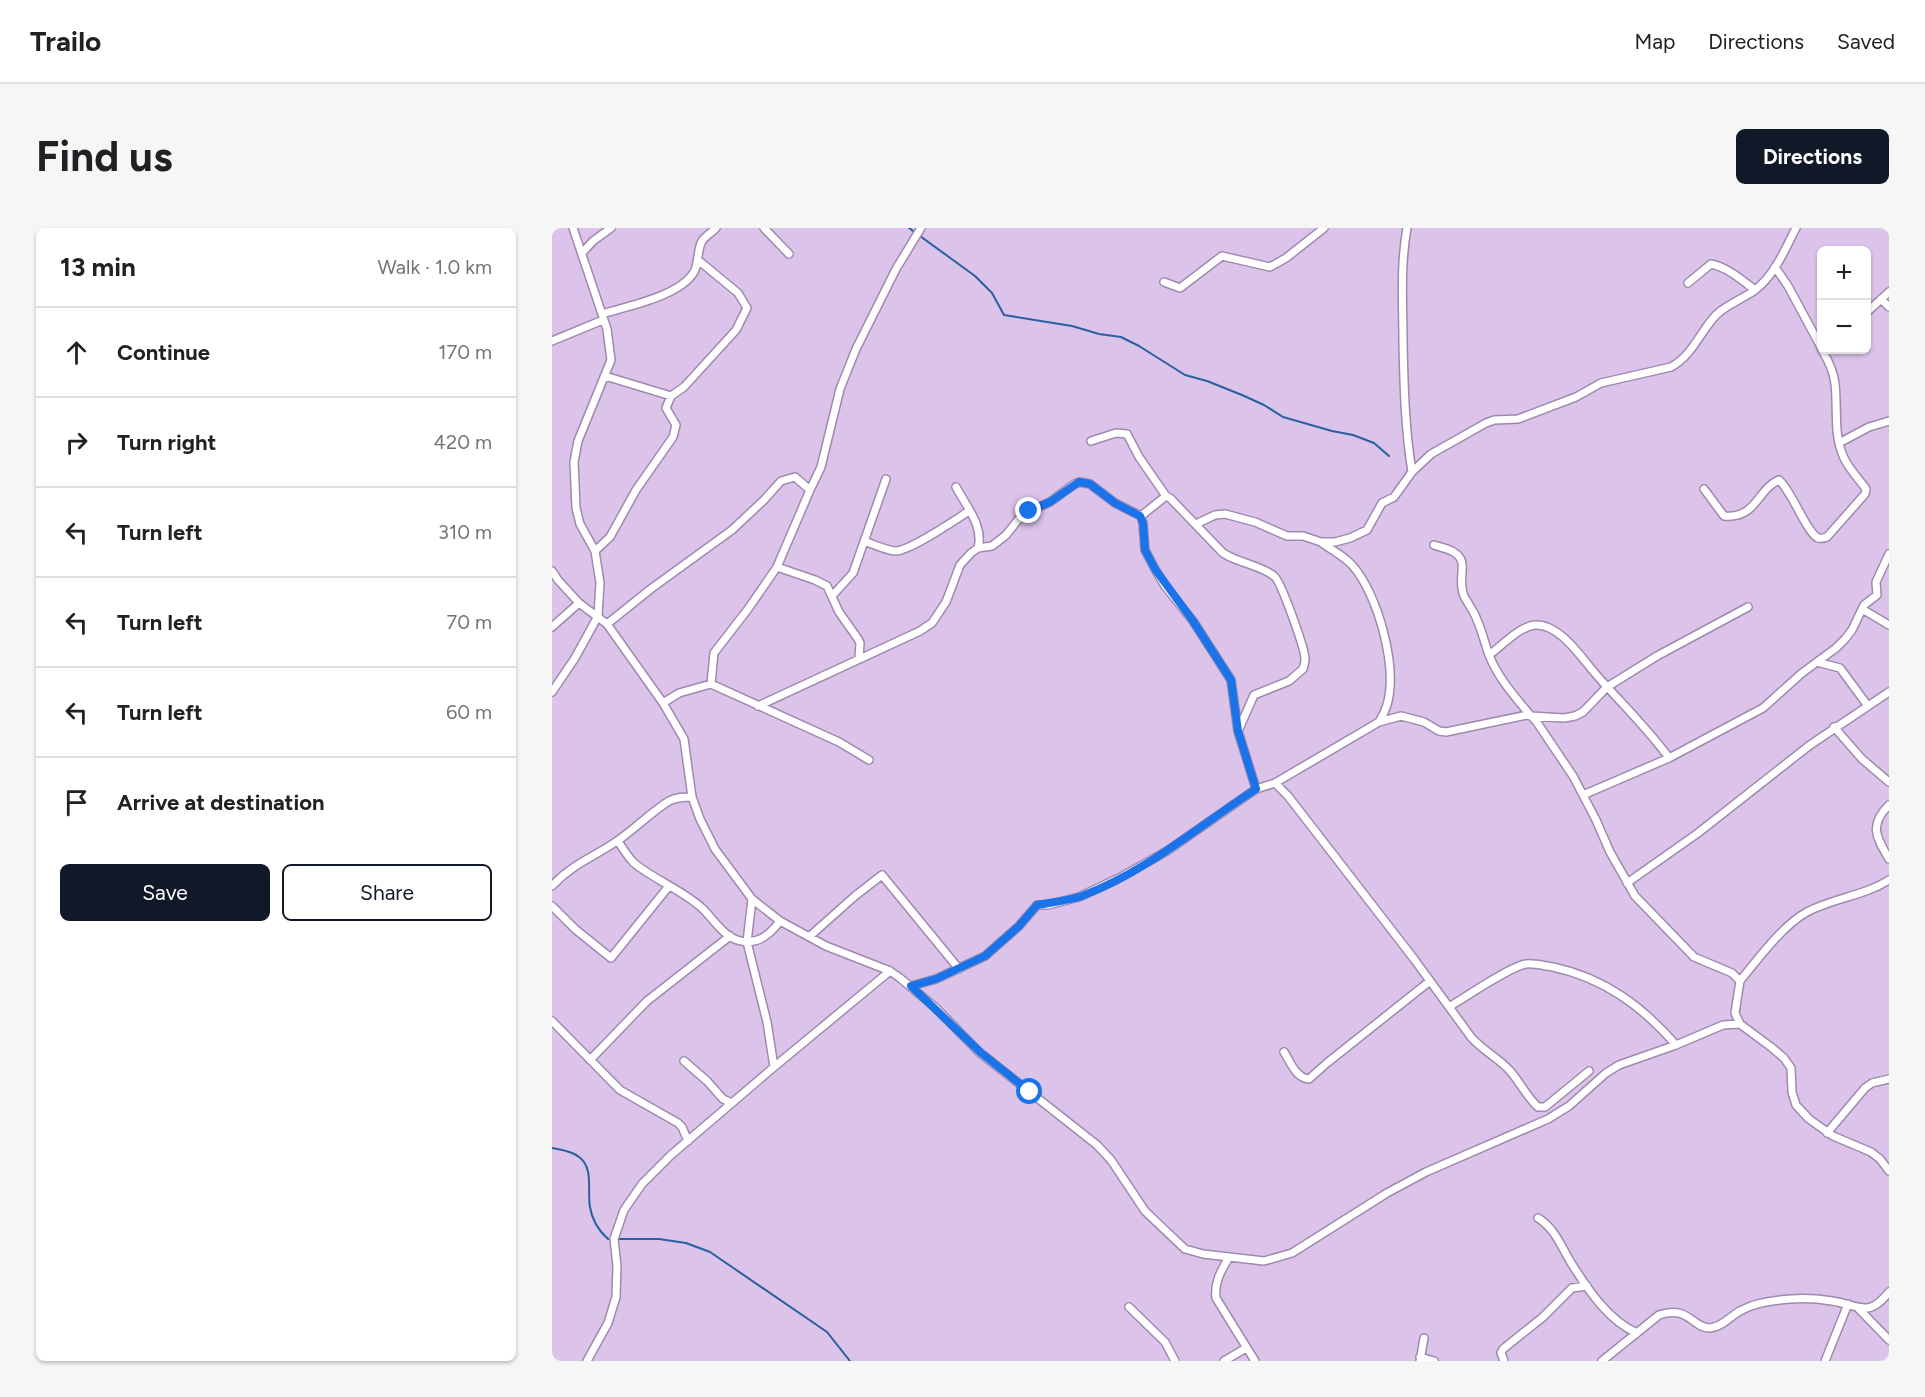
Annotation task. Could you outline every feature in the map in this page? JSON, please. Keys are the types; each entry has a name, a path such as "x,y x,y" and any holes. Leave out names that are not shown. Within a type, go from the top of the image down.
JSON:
{"street":[{"path":"552,692 598,616 600,582 595,551 580,524 576,508 574,462 578,441 611,360 603,317 573,228"},
{"path":"582,253 610,228"},
{"path":"552,341 603,317 665,295 688,279 695,271 701,242 716,228"},
{"path":"764,228 789,254"},
{"path":"711,684 714,653 777,567 821,467 840,389 856,349 896,269 921,228"},
{"path":"1164,282 1180,288 1222,256 1270,267 1286,258 1324,228"},
{"path":"1407,228 1403,250 1401,296 1404,404 1412,472"},
{"path":"1322,542 1343,540 1367,530 1382,503 1394,497 1412,472 1431,454 1486,423 1494,420 1518,419 1576,397 1601,383 1671,367 1687,356 1700,334 1718,314 1755,290 1766,280 1796,228"},
{"path":"595,551 610,537 636,490 672,437 676,425 666,408 671,396 684,387 736,330 747,308 738,293 698,260"},
{"path":"1688,283 1711,264 1736,276 1755,290"},
{"path":"1775,267 1817,339"},
{"path":"1871,308 1889,292"},
{"path":"1881,299 1889,306"},
{"path":"1704,489 1724,516 1729,517 1753,507 1768,488 1779,480 1815,536 1821,539 1827,537 1866,491 1844,459 1836,429 1836,382 1825,354"},
{"path":"605,376 671,396"},
{"path":"1839,442 1869,427 1889,421"},
{"path":"1091,441 1116,433 1127,434 1139,457 1166,496 1222,553 1276,578 1305,659 1304,669 1289,681 1254,695 1238,731"},
{"path":"608,624 669,575 732,530 781,481 795,477 810,490"},
{"path":"832,596 853,573 886,479"},
{"path":"758,706 920,631 932,623 946,602 960,565 978,548 992,546 1006,535 1022,515 1050,502 1079,482 1090,484 1108,499 1140,516 1143,523 1145,550 1155,569 1193,621 1231,680 1238,731 1256,789"},
{"path":"956,487 980,533 978,548"},
{"path":"1140,516 1166,496"},
{"path":"864,541 890,550 901,550 969,512"},
{"path":"1196,524 1215,515 1236,515 1287,536 1303,536 1322,542 1353,566 1371,596 1387,652 1390,684 1387,708 1379,722"},
{"path":"1434,545 1456,553 1461,559 1463,565 1460,576 1464,596 1478,622 1489,655 1500,677 1531,716 1573,776 1610,852 1635,896 1694,957 1732,973 1740,981"},
{"path":"1583,795 1669,758 1763,708 1845,639 1862,609 1877,595 1876,582 1889,554"},
{"path":"777,567 827,586 839,612 858,639 859,658"},
{"path":"552,571 579,603 608,624 663,703 684,739 692,797 715,849 752,899 780,921 826,946 890,971 911,986 980,1052 1096,1144 1111,1161 1145,1211 1185,1249 1203,1254 1264,1261 1292,1253 1387,1193 1426,1172 1548,1119 1569,1106 1606,1073 1619,1065 1723,1025 1740,1024"},
{"path":"552,627 579,603"},
{"path":"911,986 936,979 976,962 995,949 1037,905 1079,897 1119,878 1167,851 1256,789 1275,783 1379,722 1401,716 1424,722 1439,731 1446,732 1531,716 1564,718 1575,716 1583,712 1607,687 1657,656 1748,607"},
{"path":"1862,609 1889,625"},
{"path":"1489,655 1522,630 1533,625 1543,626 1565,638 1669,758"},
{"path":"1817,662 1840,668 1868,706"},
{"path":"663,703 689,689 711,684 839,742 869,760"},
{"path":"1627,883 1698,833 1774,771 1889,692"},
{"path":"1834,728 1862,759 1889,782"},
{"path":"1275,783 1288,796 1475,1042 1510,1071 1538,1107 1545,1107 1589,1071"},
{"path":"552,886 578,862 618,841 667,802 692,797"},
{"path":"1889,805 1875,829 1876,836 1889,860"},
{"path":"618,841 633,862 669,886 688,895 730,936 747,942 757,941 765,938 780,921"},
{"path":"810,936 882,875 959,969"},
{"path":"1889,880 1875,888 1809,911 1794,921 1740,981 1735,1013 1740,1024 1784,1058 1791,1068 1792,1092 1796,1105 1809,1119 1827,1132 1871,1152 1889,1171"},
{"path":"552,906 575,930 611,958 669,886"},
{"path":"752,899 747,942 767,1022 774,1067"},
{"path":"590,1060 647,1001 730,936"},
{"path":"1449,1007 1510,970 1524,964 1538,964 1580,973 1617,992 1660,1026 1676,1045"},
{"path":"587,1361 608,1323 616,1297 617,1266 614,1239 624,1210 642,1185 732,1103 890,971"},
{"path":"1284,1053 1296,1073 1309,1079 1430,981"},
{"path":"552,1021 620,1090 681,1125 688,1141"},
{"path":"684,1061 707,1080 723,1099 732,1103"},
{"path":"1827,1132 1864,1088 1872,1083 1889,1079"},
{"path":"1538,1218 1550,1228 1587,1286 1619,1323 1637,1333"},
{"path":"1229,1257 1217,1280 1216,1298 1255,1361"},
{"path":"1504,1361 1501,1353 1508,1344 1543,1317 1572,1288 1587,1286"},
{"path":"1859,1309 1870,1308 1882,1301 1889,1292"},
{"path":"1602,1361 1659,1316 1668,1312 1682,1313 1706,1328 1713,1328 1742,1309 1767,1302 1819,1299 1848,1304 1859,1309 1889,1340"},
{"path":"1825,1361 1848,1304"},
{"path":"1129,1307 1165,1342 1175,1361"},
{"path":"1424,1338 1420,1359 1434,1361"},
{"path":"1224,1361 1246,1347"}],"waterway":[{"path":"909,228 975,276 992,293 1004,315 1121,337 1185,375 1242,395 1283,417 1353,435 1374,443 1389,456"},
{"path":"552,1148 573,1153 584,1161 588,1173 592,1216 598,1228 608,1239 659,1239 686,1243 710,1252 827,1332 850,1361"}],"route":[{"path":"1029,511 1060,496 1073,484 1084,482 1115,503 1140,516 1143,523 1145,550 1155,569 1186,610 1231,680 1238,731 1256,789 1167,851 1099,889 1079,897 1037,905 995,949 976,962 936,979 911,986 980,1052 1030,1092"}]}
